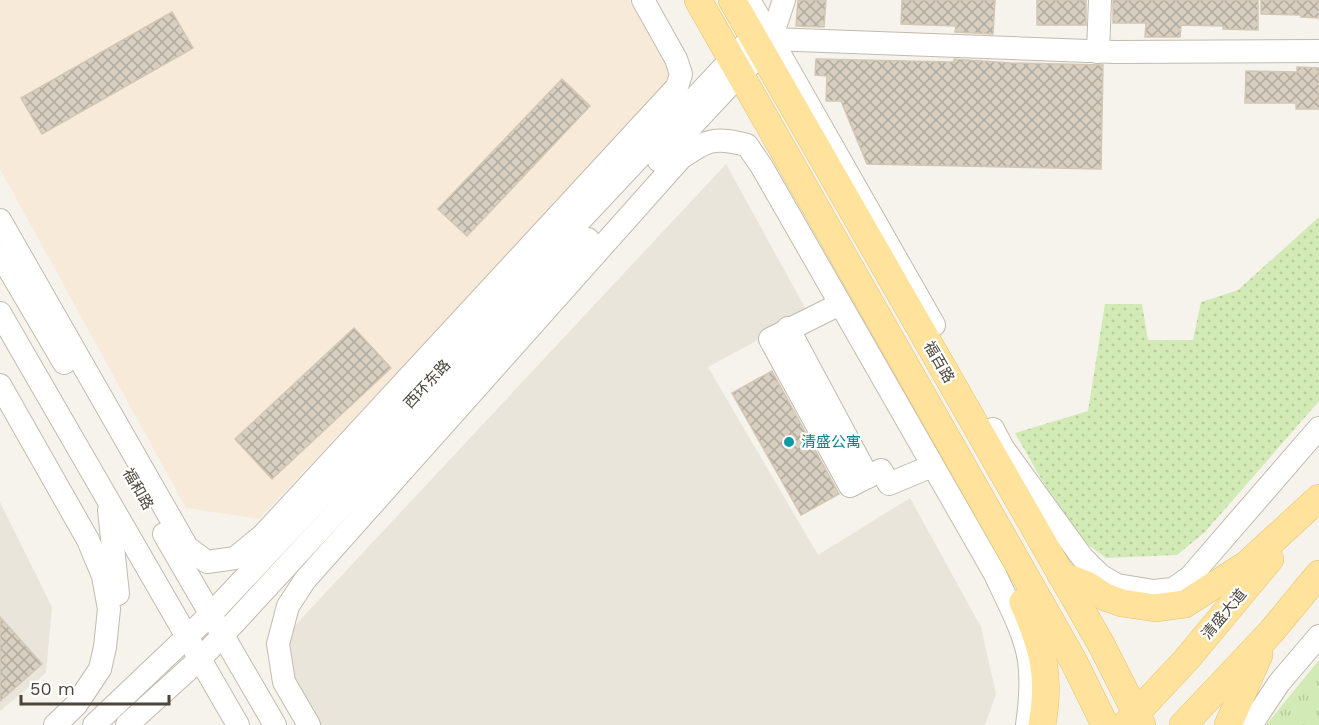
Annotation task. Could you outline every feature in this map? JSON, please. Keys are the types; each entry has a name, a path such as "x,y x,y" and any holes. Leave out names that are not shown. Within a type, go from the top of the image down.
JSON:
{"main road":[{"name":"福百路","path":"698,0 1074,662 1105,725"},
{"name":"福百路","path":"732,0 761,43 1061,575 1135,721"},
{"path":"1061,575 1122,603 1155,608 1185,604 1247,564 1319,499"},
{"name":"清盛大道","path":"1135,721 1319,499"},
{"path":"983,501 997,551 1016,586 1037,635 1046,675 1047,698 1042,725"},
{"path":"1183,725 1271,632 1319,574"},
{"path":"1228,725 1271,632"}],"street":[{"path":"0,220 187,547 207,562 235,558 263,535 677,87 681,74 676,59 643,0"},
{"path":"749,0 761,43 1003,448 1082,557 1100,575 1117,585 1154,591 1173,589 1190,577 1319,428"},
{"path":"761,43 784,0"},
{"path":"1098,52 1100,0"},
{"path":"761,43 1098,52 1319,51"},
{"name":"西环东路","path":"94,725 189,637 736,66 761,43"},
{"name":"西环东路","path":"127,725 223,635 736,66"},
{"path":"309,725 284,682 278,644 288,606 305,580 681,158 703,142 725,140 747,145 762,167 995,574 1017,621 1029,659 1030,702 1027,725"},
{"name":"福和路","path":"0,254 275,725"},
{"path":"840,304 770,339 850,486 881,470 889,484 932,466"},
{"path":"0,313 238,725"},
{"path":"0,385 88,540 103,576 109,609 100,669 76,705 56,725"},
{"path":"84,725 107,684 116,636 118,590 108,503"},
{"path":"1251,725 1274,691 1319,636"}],"shaded area":[{"path":"0,0 629,0 674,79 259,519 186,508 0,169"},
{"path":"726,164 808,313 708,367 818,555 910,498 981,627 996,694 985,725 315,725 272,650"},
{"path":"0,502 52,607 46,673 0,711"}],"green space":[{"path":"1319,217 1319,401 1205,532 1177,555 1106,558 1072,533 1015,433 1088,411 1105,304 1142,304 1148,340 1193,340 1201,302 1238,290"},
{"path":"1319,660 1319,725 1266,725"}],"building":[{"path":"798,0 826,0 824,27 796,26"},
{"path":"902,0 995,0 993,34 955,32 956,26 901,24"},
{"path":"1037,0 1086,0 1086,25 1037,25"},
{"path":"1113,0 1258,0 1258,30 1181,25 1180,37 1145,37 1146,23 1113,23"},
{"path":"1261,0 1319,0 1319,18 1261,14"},
{"path":"172,12 193,48 42,134 21,98"},
{"path":"816,59 954,62 954,59 1103,65 1101,169 867,164 841,101 826,101 827,76 815,75"},
{"path":"1297,67 1319,68 1319,109 1296,109 1296,103 1245,103 1246,71 1297,72"},
{"path":"562,79 590,106 467,236 438,209"},
{"path":"354,328 391,368 272,479 235,439"},
{"name":"清盛公寓","path":"772,371 839,494 801,515 732,393"},
{"path":"0,617 42,664 0,701"}],"place":[{"name":"清盛公寓","path":"789,442"}]}
